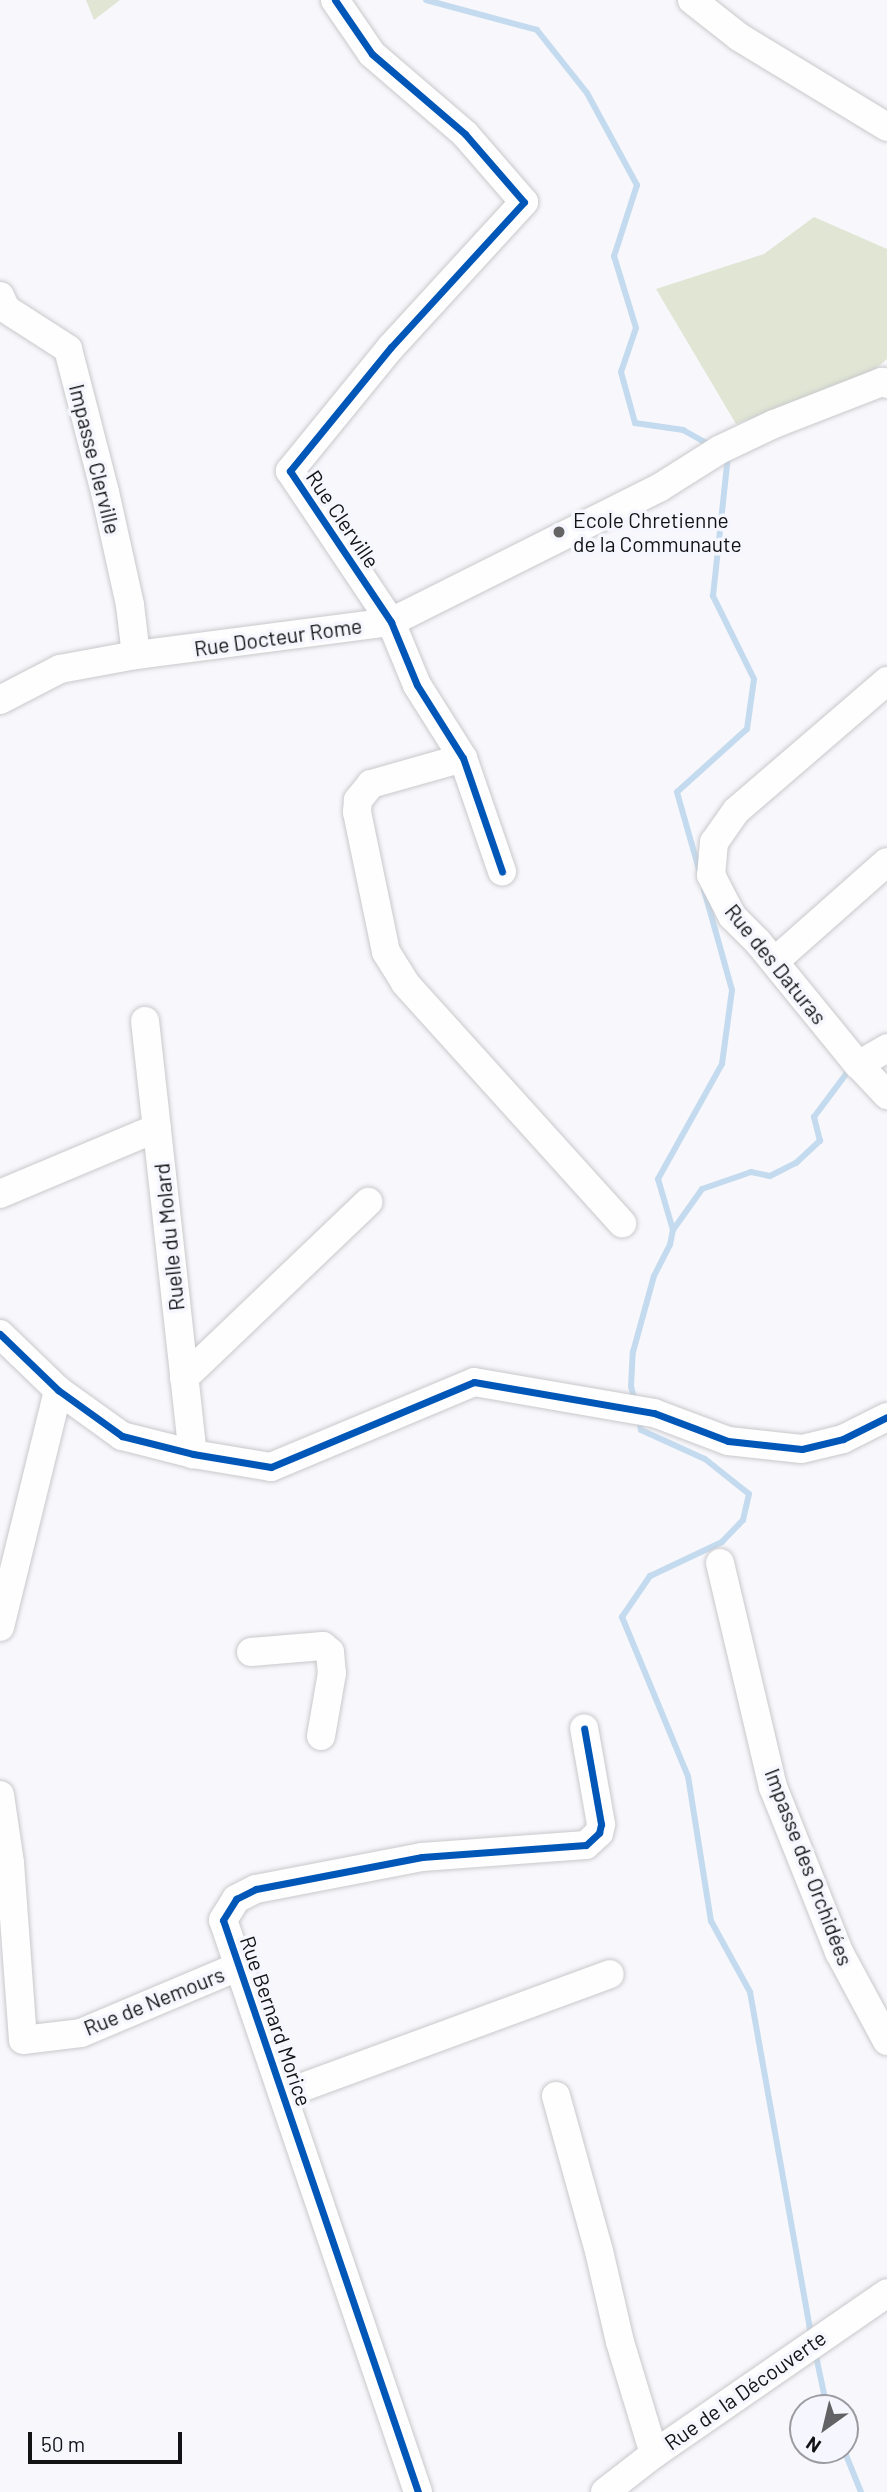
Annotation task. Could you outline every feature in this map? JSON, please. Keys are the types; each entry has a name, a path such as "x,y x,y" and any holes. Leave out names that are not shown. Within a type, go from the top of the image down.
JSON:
{"street":[{"name":"Rue Clerville","path":"335,0 372,54 465,134 524,202 391,347 290,471 391,622 417,685 463,758 502,871"},
{"path":"692,0 739,37 887,127"},
{"name":"Impasse Clerville","path":"0,296 6,309 68,349 130,605 136,655"},
{"name":"Rue Docteur Rome","path":"0,700 60,669 136,655 391,622 659,488 719,450 774,424 883,382 887,384"},
{"name":"Rue des Daturas","path":"887,681 736,811 714,842 711,875 732,916 775,961 858,1065 887,1095"},
{"path":"463,758 371,785 358,800 373,894 386,952 405,983 622,1223"},
{"path":"775,961 887,862"},
{"name":"Ruelle du Molard","path":"145,1021 193,1454"},
{"path":"858,1065 887,1048"},
{"path":"0,1194 157,1129"},
{"path":"184,1378 369,1202"},
{"path":"0,1334 58,1390 122,1436 193,1454 271,1467 474,1382 654,1413 728,1441 802,1449 843,1439 887,1417"},
{"path":"0,1627 58,1390"},
{"name":"Impasse des Orchidées","path":"720,1563 773,1787 839,1952 887,2040"},
{"path":"251,1652 323,1646 330,1652 332,1673 321,1737"},
{"name":"Rue Bernard Morice","path":"418,2492 223,1920 236,1899 256,1889 422,1857 586,1845 593,1841 601,1824 584,1728"},
{"name":"Rue de Nemours","path":"0,1795 9,1863 23,2040 81,2033 237,1967"},
{"path":"284,2094 610,1974"},
{"path":"556,2096 599,2251 620,2343 654,2454"},
{"name":"Rue de la Découverte","path":"605,2492 776,2368 887,2294"}],"green space":[{"path":"86,0 120,0 94,20"},
{"path":"814,217 887,249 887,359 869,374 736,424 656,289 764,254"}],"waterway":[{"path":"426,0 537,30 587,93 637,185 614,256 636,328 621,372 635,423 683,430 710,445"},
{"path":"700,873 677,792 747,729 754,679 713,596 728,456"},
{"path":"673,1230 658,1179 722,1064 732,990 704,890"},
{"path":"635,1402 631,1386 633,1352 654,1276 670,1245 673,1230 702,1189 751,1172 770,1176 796,1163 820,1141 814,1117 852,1066"},
{"path":"639,1420 641,1430 705,1459 749,1494 743,1520 722,1542 650,1576 622,1617 688,1776 711,1921 750,1992 811,2334"},
{"path":"815,2351 824,2394"},
{"path":"850,2464 861,2492"}],"cycle path":[{"path":"335,0 372,54 465,134 524,202 391,347 290,471 391,622 417,685 463,758 502,871"},
{"path":"0,1334 58,1390 122,1436 193,1454 271,1467 474,1382 654,1413 728,1441 802,1449 843,1439 887,1417"},
{"path":"418,2492 223,1920 236,1899 256,1889 422,1857 586,1845 599,1833 601,1824 584,1728"}],"place":[{"name":"Ecole Chretienne de la Communaute","path":"559,532"}]}
